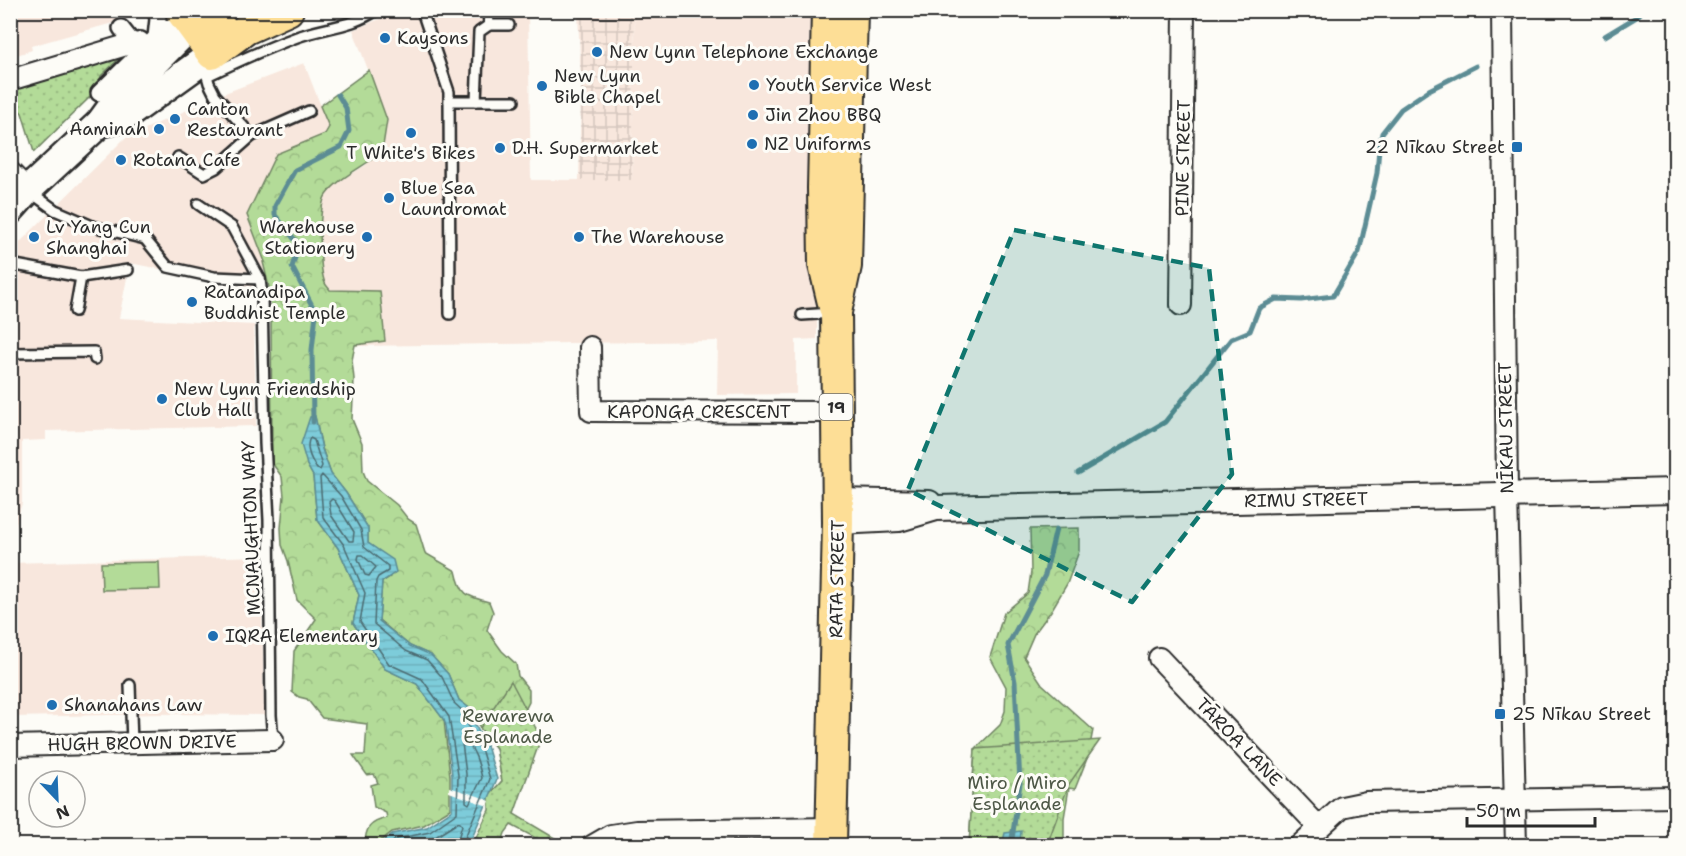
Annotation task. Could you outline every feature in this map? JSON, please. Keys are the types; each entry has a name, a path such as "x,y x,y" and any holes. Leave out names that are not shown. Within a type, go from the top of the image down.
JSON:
{"main road":[{"path":"100,123 123,118 213,58 246,29 288,10"},
{"name":"RATA STREET","path":"827,10 818,190 824,265 836,312"},
{"name":"RATA STREET","path":"832,837 838,512 836,312 846,266 852,10"},
{"path":"16,191 100,123 116,101 181,36 187,23 213,58"}],"street":[{"path":"156,10 158,19 187,23"},
{"name":"PINE STREET","path":"1181,305 1184,10"},
{"name":"NĪKAU STREET","path":"1502,10 1507,495 1516,846"},
{"path":"10,80 127,35 187,23"},
{"path":"99,93 187,23"},
{"name":"KAPONGA CRESCENT","path":"590,347 591,411 836,412"},
{"name":"RIMU STREET","path":"838,512 930,503 936,508 1676,491"},
{"name":"TĀROA LANE","path":"1159,658 1319,827"},
{"name":"HUGH BROWN DRIVE","path":"10,746 273,740"},
{"path":"1299,846 1342,807 1366,802 1676,797"},
{"path":"592,846 611,835 637,831 832,837"}],"lane":[{"path":"252,136 216,95 213,58 342,26 369,16 376,10"},
{"path":"488,10 489,25"},
{"path":"421,12 449,92 450,314"},
{"path":"476,101 479,32 489,25 509,25"},
{"path":"449,101 514,101"},
{"path":"178,157 204,174 216,168 252,136 309,111"},
{"path":"16,191 92,226 145,239 168,267 214,277 260,279"},
{"path":"198,204 232,228 260,279"},
{"path":"10,264 81,278 128,270"},
{"path":"75,311 81,278"},
{"name":"MCNAUGHTON WAY","path":"260,279 269,520 273,740"},
{"path":"802,315 836,312"},
{"path":"10,353 94,352 94,359"},
{"path":"130,685 132,743"}],"highlighted area":[{"path":"1014,230 1209,268 1232,474 1132,602 908,490"}],"shaded area":[{"path":"131,10 134,17 31,46 32,50 11,57 11,11"},
{"path":"391,11 528,11 531,180 632,180 635,11 818,11 817,339 796,340 796,394 717,395 718,341 356,346 332,321 307,201 366,165 387,120 353,30 387,16"},
{"path":"578,11 635,11 632,180 579,180 581,88"},
{"path":"304,63 329,127 325,134 276,154 265,263 263,263 265,271 255,274 253,288 130,263 119,318 254,325 256,426 46,431 46,440 22,441 22,503 11,542 11,251 125,138 225,93"},
{"path":"261,556 264,715 11,717 10,563"}],"green space":[{"path":"125,53 101,76 97,90 34,152 22,113 11,101 10,89"},
{"path":"369,70 387,120 382,152 345,177 326,195 323,201 320,238 323,276 330,290 380,291 385,341 355,345 352,360 354,379 352,419 362,443 363,471 367,481 416,524 425,553 456,571 460,585 466,593 489,602 493,612 487,630 502,651 516,664 518,676 529,690 529,702 523,714 522,770 489,795 502,781 496,748 480,728 473,711 459,700 448,674 431,655 410,646 379,620 382,582 390,577 386,557 368,543 368,528 331,474 315,417 307,465 313,476 317,519 338,548 359,595 353,623 385,669 417,684 444,720 450,776 450,809 424,825 392,832 375,845 365,845 367,830 376,822 387,818 386,813 374,807 371,785 378,783 374,774 367,775 353,755 365,755 367,724 322,718 307,699 292,692 294,651 316,619 297,600 282,545 284,496 282,477 272,463 269,287 263,262 265,262 247,215 276,154 325,134 329,127 320,106"},
{"path":"1079,528 1079,551 1067,584 1034,634 1024,657 1042,684 1093,730 1088,756 1075,789 1069,788 1064,818 1064,845 969,846 975,749 1000,725 1005,711 1006,687 990,657 1004,613 1028,593 1031,572 1030,529"},
{"path":"159,562 160,589 102,590 101,563"},
{"name":"Rewarewa Esplanade","path":"511,681 541,738 514,814 568,846 549,845 511,825 501,845 472,846 489,810 489,795 502,781 496,748 480,728"},
{"name":"Miro / Miro Esplanade","path":"1100,740 1069,784 1047,845 969,846 975,749"}],"water":[{"path":"315,416 322,449 331,474 368,528 368,543 393,560 396,572 382,582 379,621 410,646 431,655 448,674 459,700 473,711 471,717 488,749 497,779 469,845 378,845 392,834 427,827 452,810 452,775 446,726 417,684 385,669 353,623 359,595 338,548 317,519 313,476 301,444 310,417"},
{"path":"1021,831 1020,845 1002,845 1005,833"}],"pier":[{"path":"449,787 490,801 488,806 449,792"}],"waterway":[{"path":"1605,36 1638,16 1643,10"},
{"path":"1078,473 1165,422 1231,339 1250,331 1259,308 1276,299 1301,300 1333,296 1359,252 1377,173 1382,133 1401,109 1429,90 1476,66"},
{"path":"313,422 312,350 316,313 292,267 299,245 275,215 275,206 295,170 341,147 349,131 346,108 338,95"},
{"path":"1011,846 1020,784 1015,682 1008,645 1045,575 1056,529"}],"place":[{"name":"Kaysons","path":"385,38"},
{"name":"New Lynn Telephone Exchange","path":"597,52"},
{"name":"Youth Service West","path":"754,85"},
{"name":"New Lynn Bible Chapel","path":"542,86"},
{"name":"Jin Zhou BBQ","path":"753,115"},
{"name":"Canton Restaurant","path":"175,119"},
{"name":"Aaminah","path":"159,129"},
{"name":"T White's Bikes","path":"411,133"},
{"name":"NZ Uniforms","path":"752,144"},
{"name":"22 Nīkau Street","path":"1517,147"},
{"name":"D.H. Supermarket","path":"500,148"},
{"name":"Rotana Cafe","path":"121,160"},
{"name":"Blue Sea Laundromat","path":"389,198"},
{"name":"Lv Yang Cun Shanghai","path":"34,237"},
{"name":"Warehouse Stationery","path":"367,237"},
{"name":"The Warehouse","path":"579,237"},
{"name":"Ratanadipa Buddhist Temple","path":"192,302"},
{"name":"New Lynn Friendship Club Hall","path":"162,399"},
{"name":"IQRA Elementary","path":"213,636"},
{"name":"Shanahans Law","path":"52,705"},
{"name":"25 Nīkau Street","path":"1500,714"}]}
